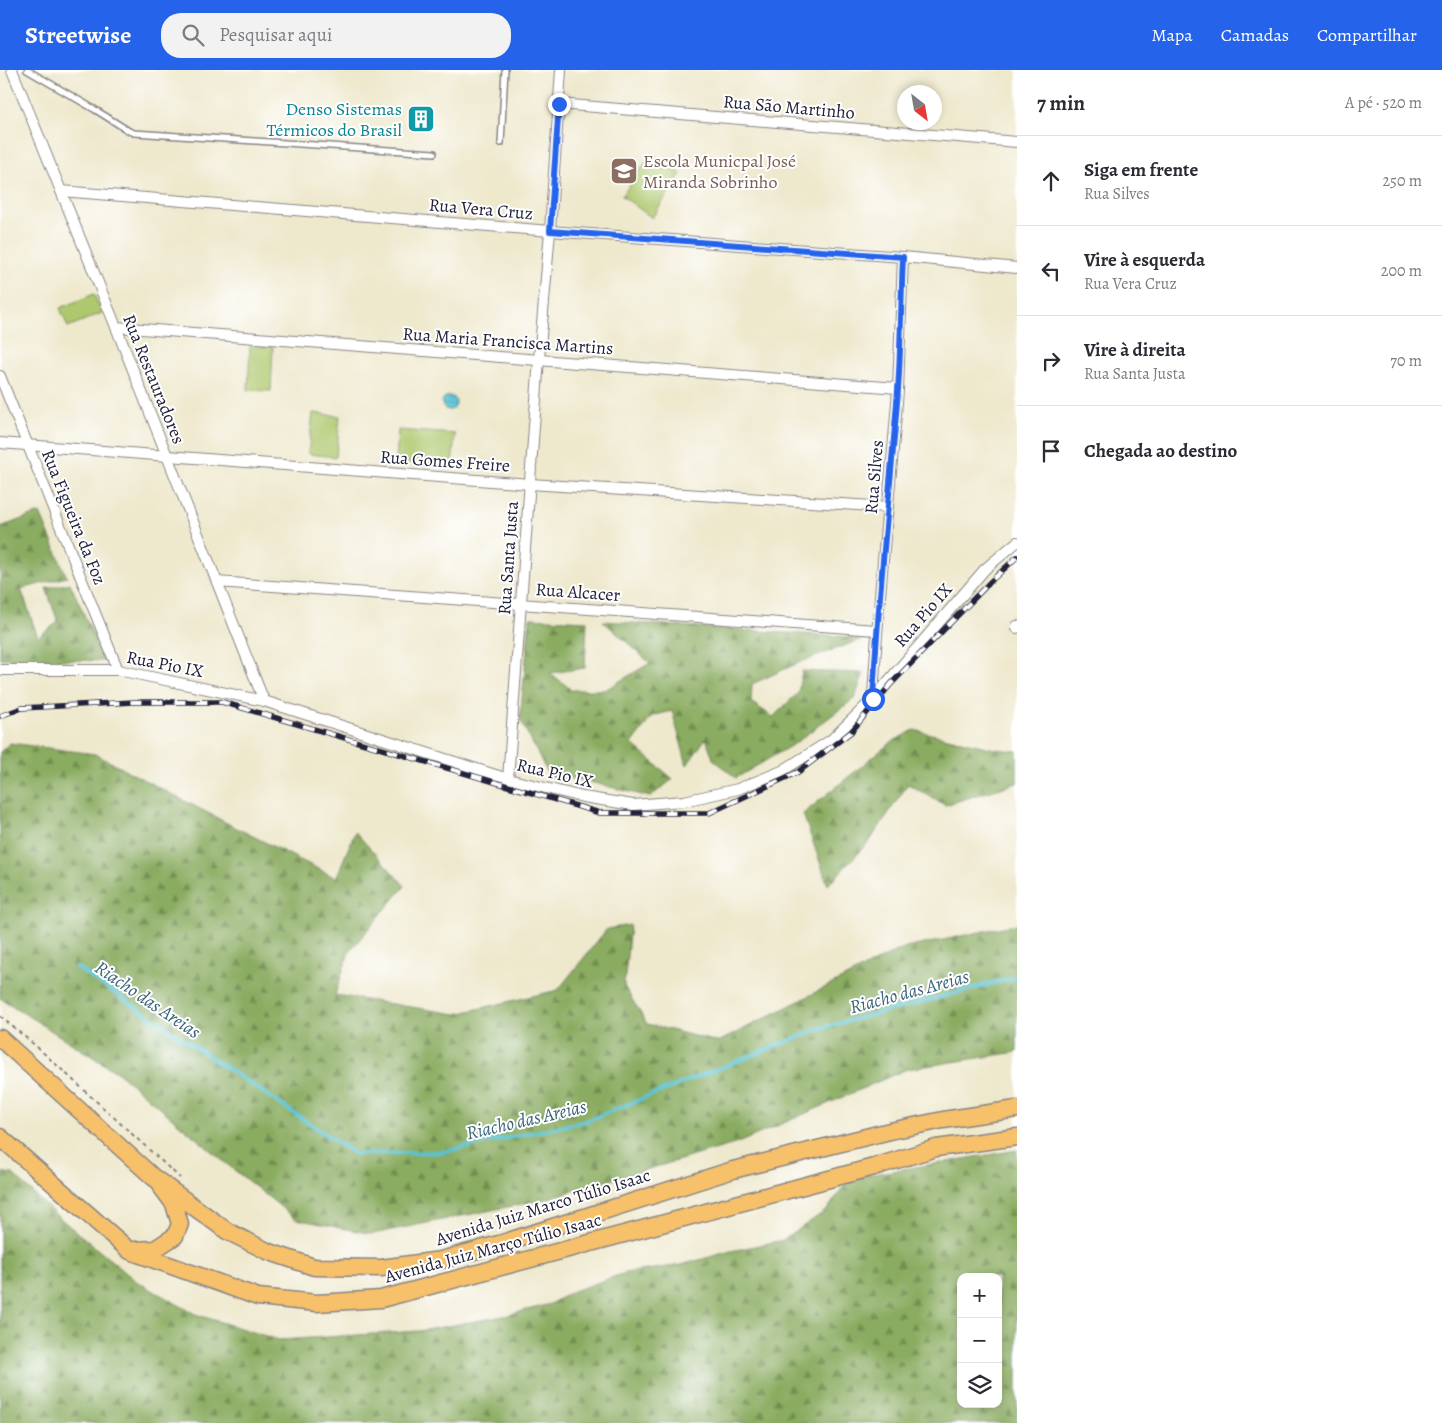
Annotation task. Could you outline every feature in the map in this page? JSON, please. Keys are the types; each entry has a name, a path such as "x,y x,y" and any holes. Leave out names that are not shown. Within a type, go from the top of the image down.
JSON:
{"main road":[{"name":"Avenida Juiz Marco Túlio Isaac","path":"0,1038 153,1177 227,1231 267,1251 314,1267 381,1268 441,1260 499,1244 742,1168 899,1129 943,1120 1017,1109"},
{"path":"0,1137 56,1185"},
{"name":"Avenida Juiz Março Túlio Isaac","path":"56,1185 130,1250 258,1297 317,1303 381,1299 874,1167 936,1148 1017,1138"},
{"path":"0,1153 56,1185"},
{"path":"130,1250 155,1249 175,1236 180,1224 174,1204 153,1177"}],"street":[{"name":"Rua Restauradores","path":"12,70 264,701"},
{"name":"Rua Santa Justa","path":"508,779 562,70"},
{"name":"Rua São Martinho","path":"559,104 1017,142"},
{"name":"Rua Vera Cruz","path":"61,191 550,231 903,257 1017,268"},
{"name":"Rua Silves","path":"873,699 876,630 898,388 903,257"},
{"name":"Rua Maria Francisca Martins","path":"116,327 898,388"},
{"name":"Rua Figueira da Foz","path":"0,376 118,670"},
{"name":"Rua Gomes Freire","path":"0,443 530,484 888,507"},
{"name":"Rua Pio IX","path":"0,670 118,670 264,701 508,779 583,797 633,805 684,801 738,789 782,771 831,740 873,699 984,569 1017,542"},
{"name":"Rua Alcacer","path":"217,582 876,630"}],"lane":[{"path":"27,70 129,132 434,153"},
{"path":"501,142 505,70"}],"path":[{"path":"0,1016 37,1047 181,1179"}],"green space":[{"path":"652,153 681,174 652,218 622,196"},
{"path":"94,294 102,313 68,327 60,308"},
{"path":"250,346 273,347 271,391 248,390"},
{"path":"313,413 340,416 336,457 308,454"},
{"path":"398,430 455,434 452,466 396,462"},
{"path":"40,513 67,577 21,589 38,637 58,622 46,588 70,583 105,661 0,658 0,527"},
{"path":"530,618 587,621 585,668 550,673 572,690 605,690 650,663 603,621 865,638 796,664 752,684 751,702 773,717 798,693 802,671 864,673 855,698 794,744 736,778 713,759 706,738 687,765 672,711 652,716 632,744 673,779 650,797 582,780 549,776 520,719"},
{"path":"914,730 995,749 1017,751 1017,783 945,805 908,784 869,842 828,885 803,814 890,743"},
{"path":"10,743 95,754 336,878 355,832 405,886 349,952 335,995 456,1014 558,990 607,929 630,925 624,986 647,1024 718,1042 901,949 1017,924 1017,1052 907,1069 738,1143 542,1200 372,1234 296,1219 223,1161 121,1075 0,998 0,752"},
{"path":"1017,1150 1017,1423 0,1423 0,1172 13,1174 56,1215 136,1281 195,1314 279,1340 419,1331 504,1316 550,1304 573,1291 625,1273 681,1265 731,1251 783,1240 827,1210 850,1178"}],"water":[{"path":"446,396 452,396 456,403 452,410 446,410 442,406 442,400"}],"waterway":[{"name":"Riacho das Areias","path":"76,967 355,1154 442,1152 586,1121 821,1028 1017,977"}],"railway":[{"path":"0,716 22,708 134,702 222,702 600,813 709,813 798,772 851,732 891,684 991,581 1017,557"}],"place":[{"name":"Denso Sistemas Térmicos do Brasil","path":"421,119"},
{"name":"Escola Municpal José Miranda Sobrinho","path":"624,171"}],"route":[{"path":"559,104 550,231 903,257 898,388 876,630 873,699"}]}
